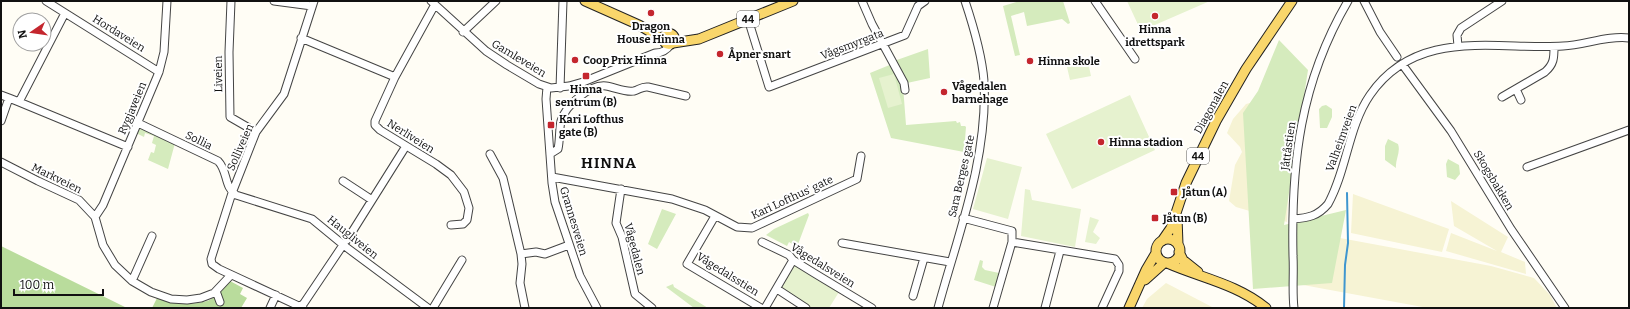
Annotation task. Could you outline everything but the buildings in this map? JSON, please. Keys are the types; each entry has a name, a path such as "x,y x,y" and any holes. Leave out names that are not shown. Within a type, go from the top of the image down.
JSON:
{"main road":[{"name":"44","path":"585,1 669,39 703,36 793,1"},
{"name":"Diagonalen","path":"1162,241 1171,228 1186,183 1216,121 1246,69 1292,1"},
{"name":"Diagonalen","path":"1177,210 1178,249"},
{"path":"1162,241 1170,240 1178,249 1183,260 1193,269 1208,278"},
{"name":"44","path":"1129,308 1156,253 1157,246 1162,241"},
{"name":"44","path":"1138,287 1152,272 1165,263 1175,260 1178,249"},
{"path":"1156,253 1159,259 1165,263 1243,292 1266,308"}],"street":[{"name":"Hordaveien","path":"46,1 159,72"},
{"name":"Rygjaveien","path":"95,217 103,205 159,72 164,52 167,1"},
{"name":"Liveien","path":"231,1 228,52 230,117 256,132"},
{"path":"274,1 313,3"},
{"path":"463,32 496,1"},
{"path":"560,88 563,1"},
{"path":"862,1 904,83 905,90"},
{"name":"Vågsmyrgata","path":"748,19 769,87 905,35 918,6 925,1"},
{"name":"Sara Berges gate","path":"938,308 979,156 984,121 984,79 975,30 965,1"},
{"path":"1095,1 1135,59"},
{"name":"Jåttåstien","path":"1293,306 1293,219 1296,151 1309,93 1325,47 1348,1"},
{"path":"1364,1 1380,32 1397,57"},
{"path":"1458,46 1458,35 1461,28 1502,1"},
{"name":"Solliveien","path":"231,275 215,266 211,261 232,193 256,132 284,94 313,3"},
{"name":"Gamleveien","path":"434,4 463,32 507,66 547,87 552,88 560,88 583,82 655,53 669,39"},
{"name":"Nerliveien","path":"434,4 395,77 374,121 375,125 380,130 436,164 451,175 464,192 469,208 467,220 463,224 451,225"},
{"path":"19,102 65,13"},
{"path":"302,38 395,77"},
{"name":"Valheimveien","path":"1293,219 1312,217 1323,210 1328,204 1364,105 1380,81 1402,64 1427,52 1458,46 1554,47 1572,46 1616,38 1629,38"},
{"path":"1502,97 1546,72 1551,67 1554,60 1554,47"},
{"name":"Skogsbakken","path":"1402,64 1451,131 1511,229 1565,308"},
{"path":"606,86 608,80 607,72"},
{"path":"550,154 558,149 561,120 570,107 584,94 596,88 606,86 633,92 642,86 686,96"},
{"name":"Grannesveien","path":"547,87 546,99 550,154 556,202 580,276 598,308"},
{"path":"1516,89 1521,100"},
{"path":"1,95 128,147"},
{"path":"1,121 9,98"},
{"name":"Sollia","path":"138,123 218,161 221,164 232,193"},
{"path":"1527,167 1629,130"},
{"path":"231,275 275,301 301,308 406,146"},
{"path":"490,154 503,178 522,254 520,283 525,308"},
{"name":"Kari Lofthus' gate","path":"552,177 672,199 705,210 737,227 752,228 857,179 861,156"},
{"name":"Markveien","path":"1,162 80,200 95,217 103,245 110,259 118,269 132,281 151,292 171,299 187,300 201,298 214,293 231,275"},
{"path":"344,181 372,200"},
{"name":"Vågedalen","path":"621,189 616,223 622,237 635,294 652,308"},
{"name":"Haugliveien","path":"232,193 236,196 312,219 345,242 428,308"},
{"name":"Vågedalsstien","path":"715,216 687,264 761,308"},
{"path":"963,218 1012,232 1012,242 993,308"},
{"path":"132,281 152,236"},
{"name":"Vågedalsveien","path":"762,242 789,255 793,260 872,308"},
{"path":"1012,242 1115,259 1119,265 1119,271 1102,308"},
{"path":"842,243 950,262"},
{"path":"522,254 536,252 545,254 570,245"},
{"path":"1045,308 1060,251"},
{"path":"914,296 924,258"},
{"path":"433,308 462,260"},
{"path":"765,308 793,260"},
{"path":"777,289 806,308"},
{"path":"216,291 220,302"}],"shaded area":[{"path":"1269,98 1288,199 1287,222 1236,207 1229,201 1235,165 1242,152 1240,147 1227,133 1233,119 1246,104"},
{"path":"1353,194 1449,229 1442,252 1351,233"},
{"path":"1451,201 1508,237 1501,252 1525,262 1526,274 1446,251 1451,233 1497,251 1454,226"},
{"path":"1297,230 1491,266 1534,278 1550,295 1557,308 1428,308 1303,285"},
{"path":"1166,283 1214,308 1142,308 1147,299"}],"green space":[{"path":"1020,1 1063,1 1070,23 1068,24 1062,19 1027,26 1024,12 1011,16 1020,55 1015,56 1003,6"},
{"name":"Hinna idrettspark","path":"1127,1 1210,1 1141,31"},
{"path":"1279,40 1308,70 1284,225 1346,210 1332,283 1253,289 1243,113 1258,91"},
{"path":"928,49 930,78 907,83 894,61"},
{"path":"1088,62 1091,76 1070,80 1067,67"},
{"path":"892,64 903,86 906,125 956,121 957,123 960,122 961,126 966,127 964,152 891,138 870,73"},
{"path":"894,74 902,104 888,108 879,78"},
{"name":"Hinna stadion","path":"1130,95 1155,150 1072,189 1046,134"},
{"path":"1326,105 1332,109 1332,117 1327,128 1320,128 1319,109"},
{"path":"139,126 175,143 168,169 148,160 151,152 154,153 156,145 152,143 154,136 145,133 144,137 136,133"},
{"path":"1388,139 1398,144 1399,147 1396,168 1385,160 1385,146"},
{"path":"987,158 1022,167 1008,219 973,209"},
{"path":"1448,159 1459,165 1460,174 1455,180 1447,177 1446,164"},
{"path":"1025,189 1030,190 1032,200 1081,209 1075,247 1021,236"},
{"path":"662,209 676,214 657,249 648,244"},
{"path":"808,213 809,215 797,247 789,242 787,246 766,235 774,229"},
{"path":"1090,217 1099,220 1093,232 1100,238 1096,244 1085,242"},
{"path":"1,246 127,308 1,308"},
{"path":"980,260 983,261 982,267 985,270 999,273 996,287 974,280"},
{"path":"795,265 839,292 829,308 808,308 784,292 782,286 792,267"},
{"path":"230,281 243,288 240,294 247,298 241,308 152,308 157,298 188,303 204,302 217,295"},
{"path":"673,284 674,287 708,308 694,308 666,287"}],"waterway":[{"path":"1344,308 1345,265 1348,243 1347,193"}],"place":[{"name":"Dragon House Hinna","path":"651,13"},
{"name":"Hinna idrettspark","path":"1155,16"},
{"name":"Åpner snart","path":"720,54"},
{"name":"Coop Prix Hinna","path":"575,60"},
{"name":"Hinna skole","path":"1030,61"},
{"name":"Hinna sentrum (B)","path":"586,76"},
{"name":"Vågedalen barnehage","path":"944,92"},
{"name":"Kari Lofthus gate (B)","path":"551,125"},
{"name":"Hinna stadion","path":"1101,142"},
{"name":"Jåtun (A)","path":"1174,192"},
{"name":"Jåtun (B)","path":"1155,218"}],"district":[{"name":"HINNA","path":"609,163"}]}
